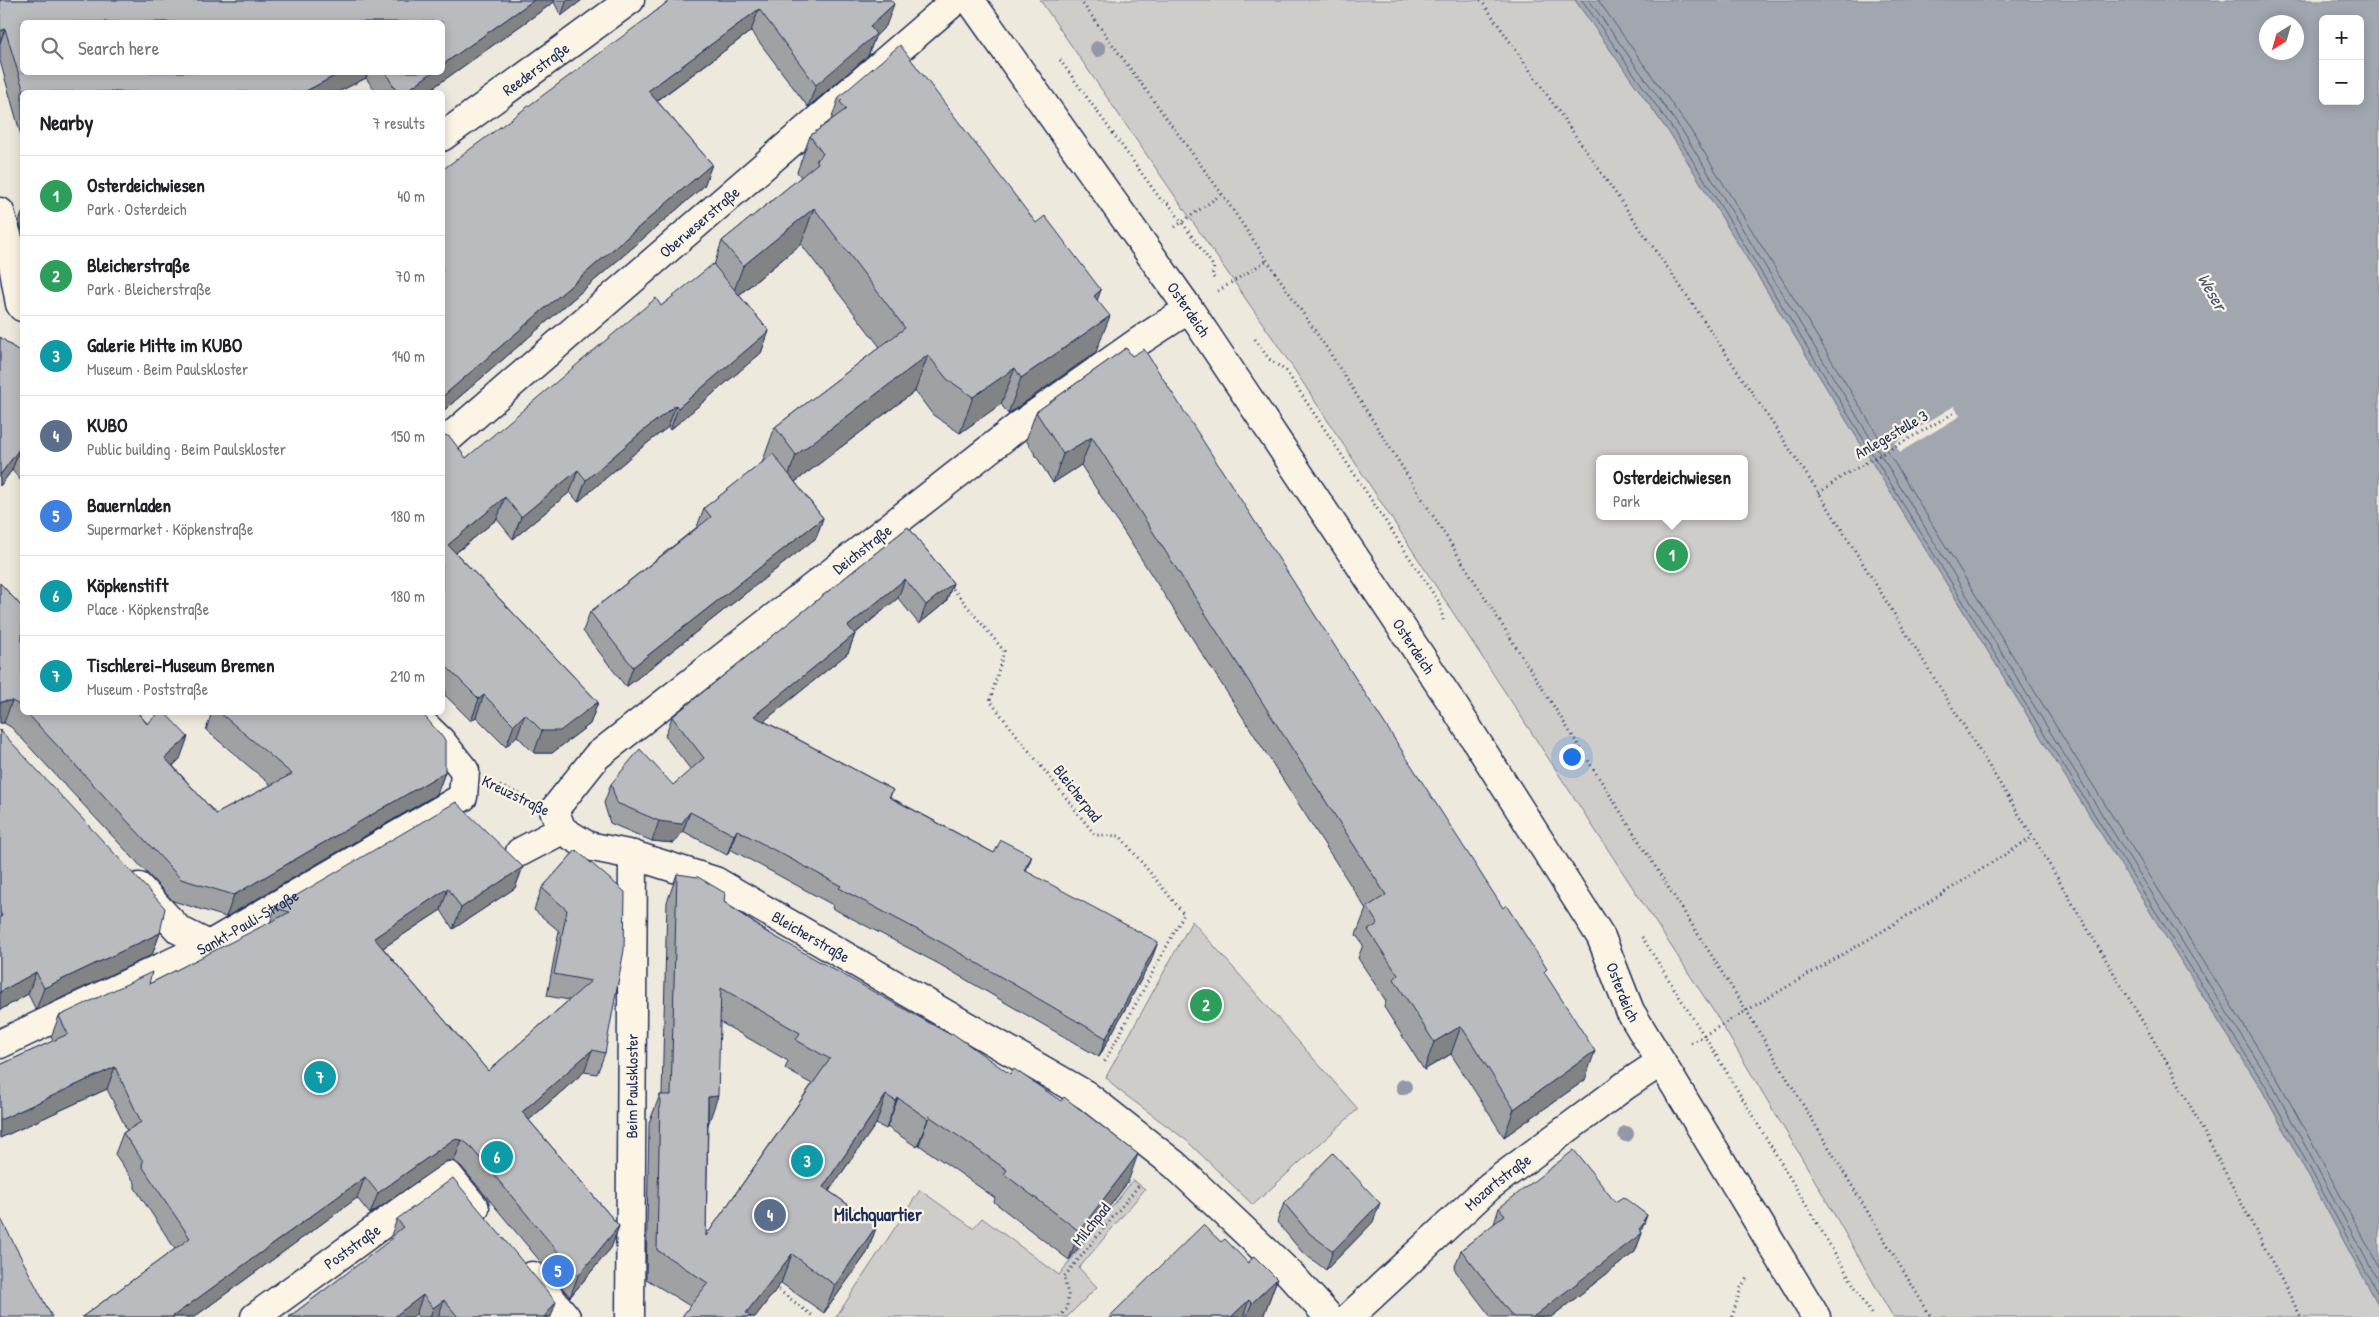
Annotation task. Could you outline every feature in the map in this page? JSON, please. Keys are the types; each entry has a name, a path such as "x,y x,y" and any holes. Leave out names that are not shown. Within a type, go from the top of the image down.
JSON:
{"street":[{"name":"Reederstraße","path":"445,135 630,0"},
{"name":"Oberweserstraße","path":"445,441 956,0"},
{"name":"Osterdeich","path":"970,0 1189,309 1415,646 1601,936 1630,1011 1816,1317"},
{"path":"0,212 9,242 14,303"},
{"name":"Deichstraße","path":"558,820 597,756 1020,425 1138,342 1189,309"},
{"name":"Kreuzstraße","path":"413,715 440,741 465,771"},
{"name":"Sankt-Pauli-Straße","path":"0,1044 209,945 463,797 465,771"},
{"path":"520,852 558,820"},
{"name":"Kreuzstraße","path":"558,820 588,846 632,855"},
{"name":"Bleicherstraße","path":"632,855 715,882 1086,1095 1175,1165 1290,1274 1328,1317"},
{"name":"Beim Paulskloster","path":"630,1317 632,855"},
{"path":"119,866 179,930 209,945"},
{"name":"Mozartstraße","path":"1349,1317 1490,1186 1626,1085 1661,1062"},
{"name":"Poststraße","path":"255,1317 449,1176 492,1228"},
{"path":"516,1258 566,1317"}],"path":[{"path":"1080,0 1222,194 1330,353 1746,1010 1931,1317"},
{"path":"1481,0 1692,303 1819,493 2033,837 2172,1071 2301,1317"},
{"path":"1057,56 1161,200 1169,204 1214,267 1212,276"},
{"path":"1182,222 1222,194"},
{"path":"1221,289 1266,261"},
{"path":"1269,359 1286,371 1292,380 1439,602 1444,623"},
{"name":"Anlegestelle 3","path":"1819,493 1841,477 1954,413"},
{"name":"Bleicherpad","path":"948,582 1004,651 990,701 1095,835 1120,836 1184,914 1086,1095"},
{"name":"Kreuzstraße","path":"465,771 558,820"},
{"path":"1704,1035 1880,932 2033,837"},
{"path":"1683,1002 1873,1317"},
{"name":"Milchpad","path":"1059,1317 1067,1309 1068,1295 1064,1277 1139,1184 1175,1165"},
{"path":"770,1284 814,1317"}],"shaded area":[{"path":"1040,0 1575,0 1675,141 2043,741 2262,1090 2379,1306 2379,1317 1893,1317 1806,1165 1716,1015 1294,369"},
{"path":"1192,921 1358,1109 1253,1205 1186,1140 1116,1088 1106,1077"},
{"path":"1133,1180 1145,1189 1079,1268 1097,1287 1067,1317 836,1317 920,1190 973,1228 982,1218 1059,1275"}],"water":[{"name":"Weser","path":"1575,0 2379,0 2379,1306 2262,1090 2043,741 1675,141"}],"pier":[{"path":"1954,406 1960,416 1900,452 1894,443"}],"building":[{"path":"0,0 534,0 445,63 445,20 20,20 20,75 336,75 308,90 23,90 5,29 0,31"},
{"path":"670,0 891,0 894,4 870,26 876,34 816,85 759,9 648,91 712,164 445,394 445,168"},
{"path":"900,45 1036,223 1045,216 1101,290 1094,296 1110,316 1021,378 1015,368 973,397 947,379 928,355 796,455 775,427 905,328 814,208 743,266 722,241 818,163 816,160 823,154 810,136 846,109 840,102 842,100 839,97"},
{"path":"387,75 429,75 408,90 396,90"},
{"path":"713,264 769,331 678,408 676,405 644,430 586,480 578,470 521,517 505,497 448,545 598,702 560,731 542,731 525,714 514,725 484,695 479,699 445,665 445,435 450,437 466,458 656,298 661,306"},
{"path":"0,337 20,352 20,448 0,475"},
{"path":"1126,348 1132,356 1144,349 1503,908 1506,905 1547,969 1544,972 1595,1051 1514,1109 1461,1026 1434,1042 1394,979 1398,975 1368,930 1378,924 1367,907 1386,895 1092,437 1063,454 1036,412"},
{"path":"773,454 823,518 633,667 590,612 711,517 704,508"},
{"path":"908,527 953,583 926,605 905,579 848,626 855,634 754,716 893,790 889,797 994,853 1001,840 1032,856 1024,870 1158,942 1106,1038 946,945 839,888 841,886 737,830 734,835 690,812 681,824 659,821 617,803 611,784 640,749 673,785 704,758 672,717"},
{"path":"0,583 20,605 20,706 12,701 0,703"},
{"path":"29,715 140,715 147,724 157,715 167,715 188,737 165,758 216,814 292,774 223,715 424,715 445,740 445,772 234,895 181,879"},
{"path":"0,730 165,908 160,933 44,988 36,972 0,992 0,917 2,916 0,912"},
{"path":"456,802 523,867 461,908 448,888 374,938 488,1071 591,981 554,974 567,910 542,888 576,850 625,892 624,950 605,1053 592,1050 522,1112 619,1226 578,1276 469,1145 462,1140 454,1139 378,1193 365,1177 172,1317 82,1317 190,1238 142,1166 143,1161 123,1133 141,1122 115,1067 0,1120 0,1065 68,1034 59,1016 152,972 149,984 290,912 275,908"},
{"path":"677,874 698,877 725,893 724,902 765,931 951,1035 952,1033 1010,1074 1014,1069 1061,1101 1064,1097 1138,1154 1079,1231 1004,1174 1007,1170 929,1116 928,1119 898,1098 896,1101 886,1095 823,1187 877,1225 835,1285 792,1254 746,1313 751,1317 685,1317 683,1315 708,1283 657,1250 660,1095 671,1095","holes":["721,988 800,1033 796,1040 830,1059 706,1236 708,1097 718,1096"]},
{"path":"1574,1150 1615,1202 1623,1197 1647,1215 1643,1221 1645,1222 1639,1229 1642,1233 1533,1317 1513,1317 1461,1250 1505,1215 1499,1208"},
{"path":"1333,1153 1380,1203 1333,1251 1309,1233 1284,1203"},
{"path":"453,1178 556,1302 544,1317 458,1317 444,1300 433,1308 423,1295 394,1317 289,1317 393,1238 392,1236 403,1227 397,1219"},
{"path":"0,1217 52,1317 0,1317"},
{"path":"1203,1225 1221,1242 1225,1239 1248,1263 1254,1256 1277,1279 1252,1303 1249,1300 1231,1317 1109,1317"}],"place":[{"name":"Osterdeichwiesen","path":"1672,555"},
{"name":"Bleicherstraße","path":"1206,1005"},
{"name":"Tischlerei-Museum Bremen","path":"320,1077"},
{"name":"Köpkenstift","path":"497,1157"},
{"name":"Galerie Mitte im KUBO","path":"807,1161"},
{"name":"KUBO","path":"770,1215"},
{"name":"Bauernladen","path":"558,1271"}],"district":[{"name":"Milchquartier","path":"878,1215"}]}
